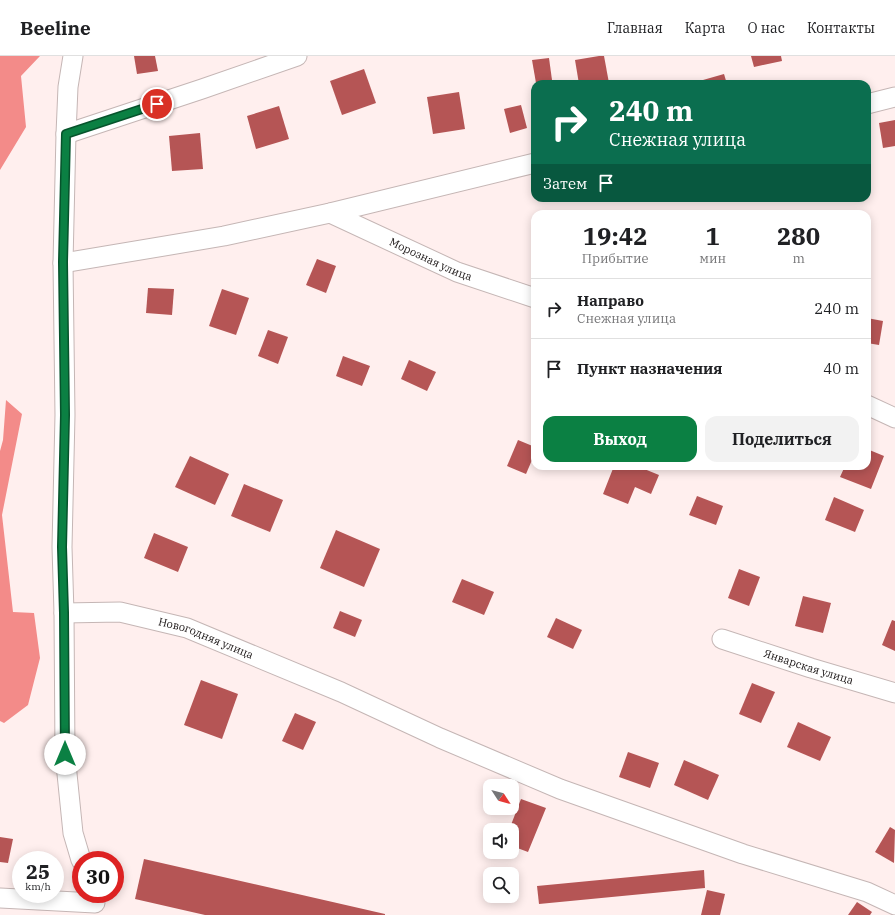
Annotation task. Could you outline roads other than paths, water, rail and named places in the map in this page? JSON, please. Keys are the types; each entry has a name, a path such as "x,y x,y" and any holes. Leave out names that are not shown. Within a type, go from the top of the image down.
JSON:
{"street":[{"path":"73,56 68,87 63,262 65,415 62,547 65,754 73,833 79,851"},
{"path":"66,134 297,56"},
{"path":"871,103 895,97"},
{"path":"63,262 224,236 330,213 531,164"},
{"name":"Морозная улица","path":"330,213 457,272 531,297"},
{"path":"871,408 895,418"},
{"name":"Новогодняя улица","path":"64,613 120,612 186,628 341,692 440,738 560,789 743,854 867,892 895,906"},
{"name":"Январская улица","path":"722,639 810,668 895,693"},
{"path":"0,898 95,904"}]}
